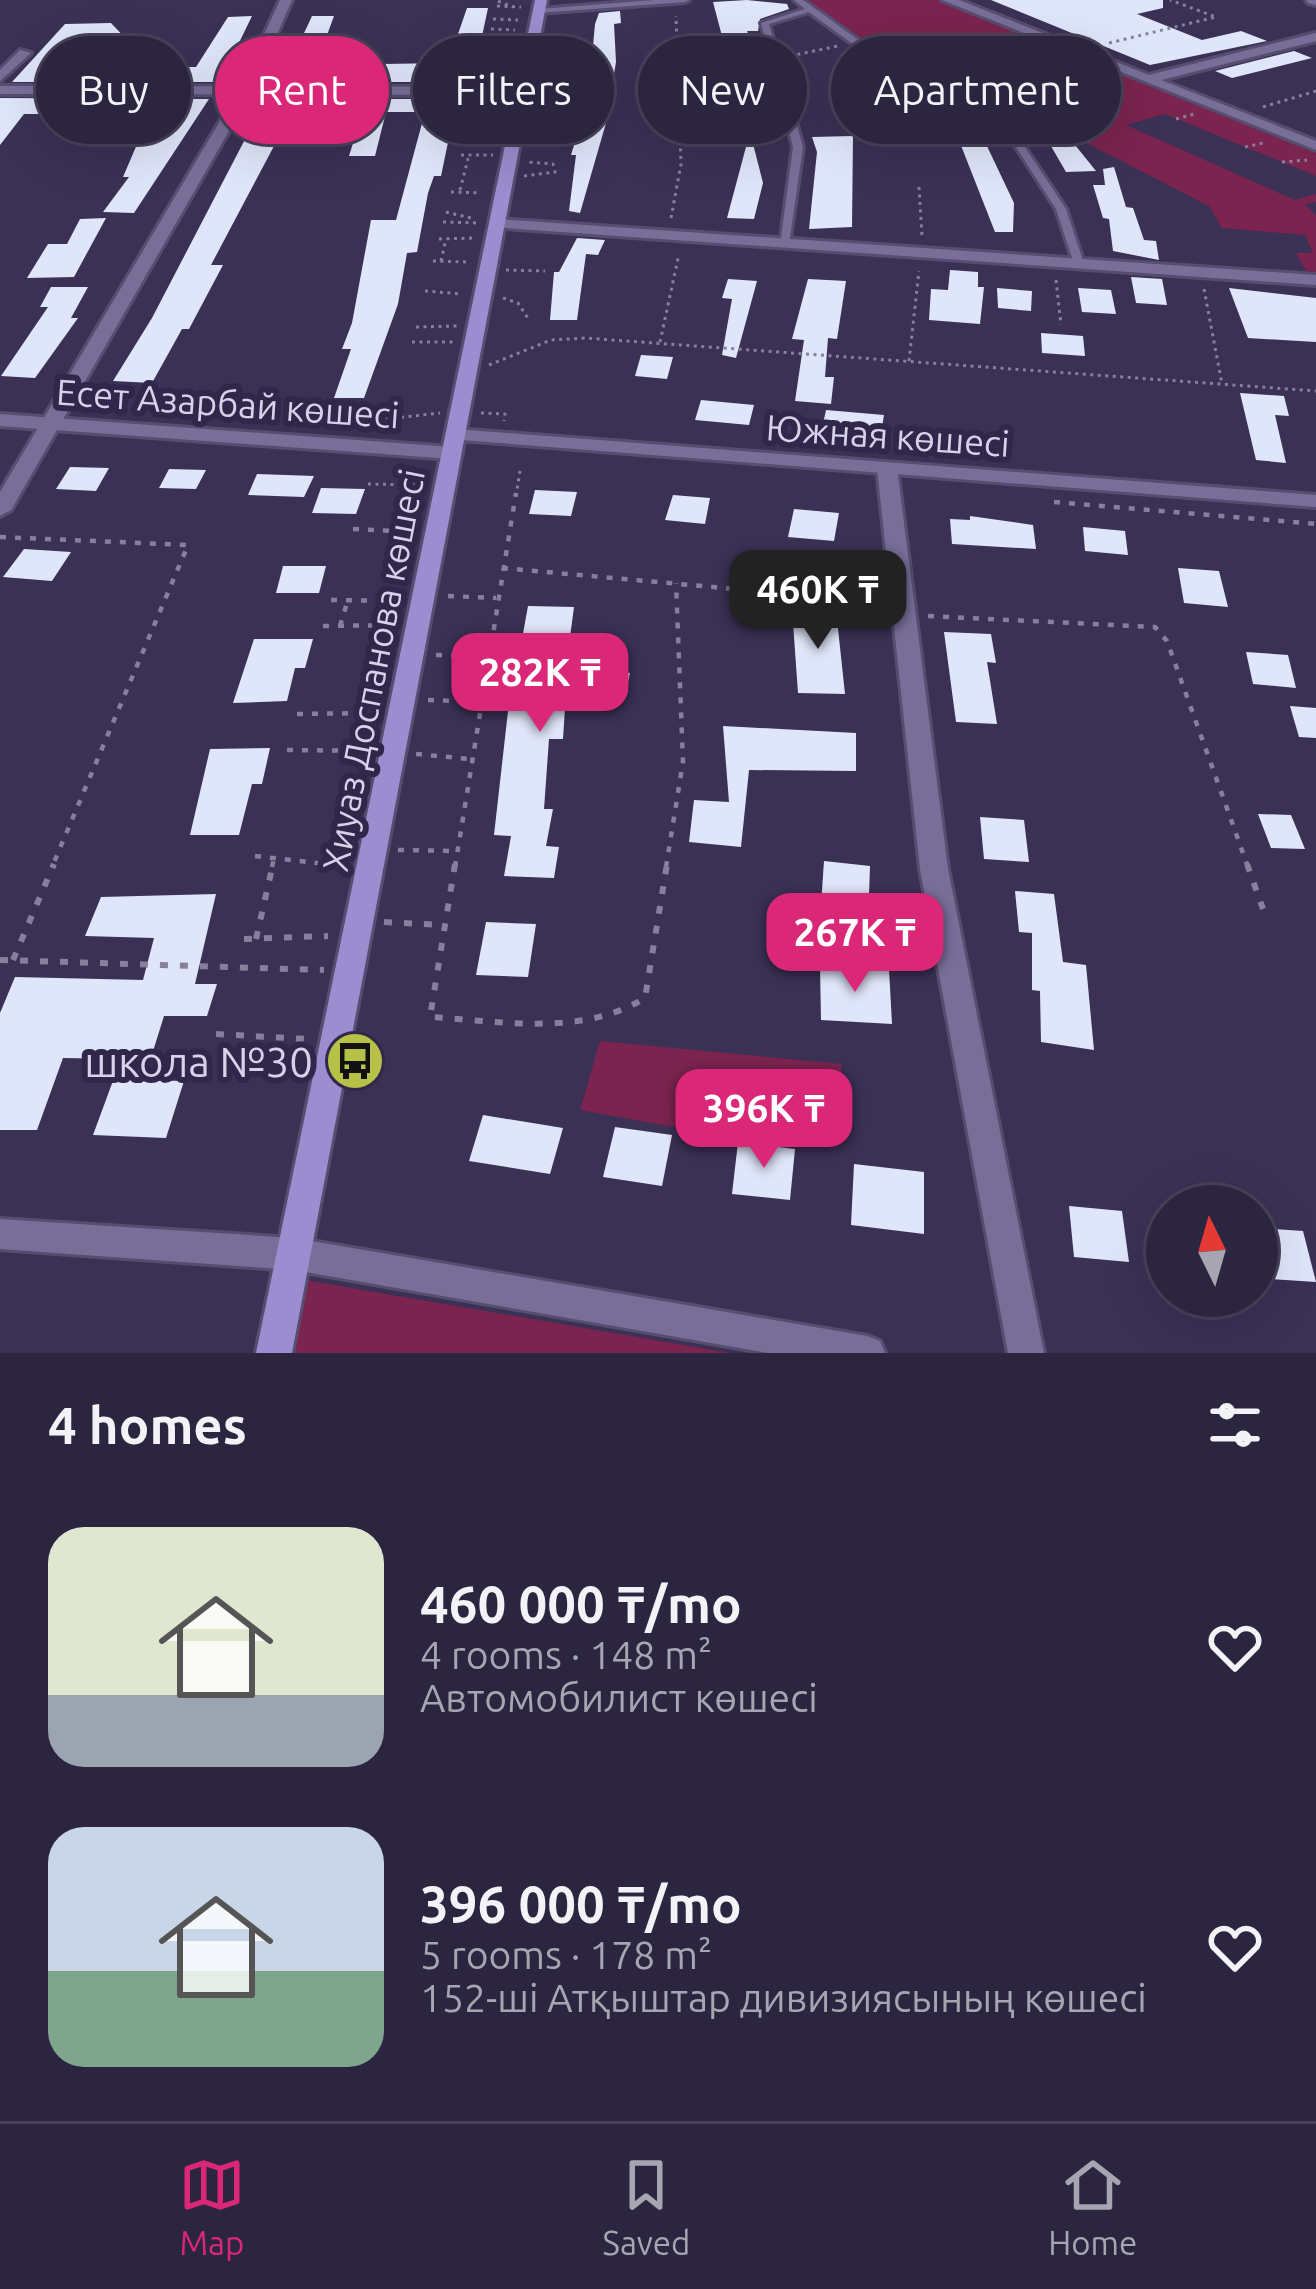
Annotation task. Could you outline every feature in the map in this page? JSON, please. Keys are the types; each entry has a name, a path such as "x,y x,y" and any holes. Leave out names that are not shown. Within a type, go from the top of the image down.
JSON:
{"main road":[{"name":"Хиуаз Доспанова көшесі","path":"274,1353 512,144"}],"street":[{"path":"270,36 286,0"},
{"path":"948,0 1023,36"},
{"path":"1148,79 1316,37"},
{"path":"0,77 25,53"},
{"path":"1121,71 1241,113 1316,146"},
{"path":"0,90 215,89"},
{"path":"0,510 215,142"},
{"path":"495,231 675,236 1316,280"},
{"name":"Есет Азарбай көшесі","path":"0,420 454,444"},
{"name":"Южная көшесі","path":"454,444 887,468 1316,501"},
{"path":"887,468 934,869 1026,1353"},
{"path":"0,1234 295,1254 867,1353"}],"lane":[{"path":"798,0 806,11 846,36"},
{"path":"537,18 681,1"},
{"path":"768,36 765,23 806,11"},
{"path":"784,244 798,144"},
{"path":"1018,144 1061,209 1079,264"}],"path":[{"path":"1121,45 1216,17 1170,0"},
{"path":"660,342 681,164 682,108 674,68 681,1"},
{"path":"497,4 513,7 567,36"},
{"path":"493,19 537,18"},
{"path":"491,29 537,18"},
{"path":"495,36 537,18"},
{"path":"1241,113 1316,92"},
{"path":"451,192 460,192 554,144"},
{"path":"461,154 508,165 555,172 553,164 508,165"},
{"path":"460,192 469,154"},
{"path":"1282,162 1316,160"},
{"path":"909,361 924,210 919,187"},
{"path":"446,212 495,231"},
{"path":"443,222 495,231"},
{"path":"439,238 495,231"},
{"path":"441,261 446,238"},
{"path":"433,261 544,271"},
{"path":"1055,262 1061,325"},
{"path":"1200,272 1222,384"},
{"path":"425,292 483,295 518,303 529,320"},
{"path":"416,327 475,333"},
{"path":"412,342 475,333"},
{"path":"467,375 551,340 660,342 1316,391"},
{"path":"481,413 505,415 504,428"},
{"path":"520,471 430,1017 595,1022 630,1011 645,998 682,762 676,584"},
{"path":"368,484 446,486"},
{"path":"353,529 436,533"},
{"path":"0,537 188,545 13,960"},
{"path":"501,567 903,610 1155,628 1168,641 1263,909"},
{"path":"323,626 496,598"},
{"path":"331,601 422,607"},
{"path":"340,626 348,601"},
{"path":"413,655 487,657"},
{"path":"297,714 479,702"},
{"path":"286,750 470,759"},
{"path":"255,856 372,859 456,851"},
{"path":"256,938 274,858"},
{"path":"244,939 444,925"},
{"path":"0,959 350,971"},
{"path":"216,1034 337,1041"}],"shaded area":[{"path":"809,0 941,0 1030,36 857,36 821,14"},
{"path":"1121,73 1316,152 1316,176 1165,114 1126,125 1295,200 1316,194 1316,202 1305,205 1316,215 1316,272 1306,271 1296,253 1313,253 1305,235 1222,228 1209,206 1089,144 1121,144"},
{"path":"600,1041 842,1064 831,1146 701,1132 580,1110"},
{"path":"305,1280 730,1353 292,1353"}],"building":[{"path":"747,0 787,4 789,9 760,19 758,31 747,31 749,36 722,36 713,2"},
{"path":"991,0 1163,0 1163,8 1137,14 1202,40 1241,31 1267,41 1150,65 1121,53 1121,36 1079,36"},
{"path":"467,8 488,8 482,36 457,36"},
{"path":"620,11 621,23 614,24 616,62 614,74 614,36 594,36 599,13"},
{"path":"252,16 242,36 216,36 228,17"},
{"path":"312,16 334,16 327,36 303,36"},
{"path":"111,23 123,36 54,36 65,24"},
{"path":"215,37 215,82 191,82 191,67 196,67"},
{"path":"1294,51 1312,58 1232,78 1215,71"},
{"path":"36,56 36,82 12,82"},
{"path":"389,64 413,64 413,82 389,82"},
{"path":"0,98 36,98 36,114 24,114 0,145"},
{"path":"191,99 209,99 191,126"},
{"path":"389,99 413,99 413,112 389,112"},
{"path":"812,137 831,137 831,144 853,144 852,227 809,229 817,152"},
{"path":"137,144 179,144 134,213 103,212 129,177 123,177"},
{"path":"243,144 275,144 211,265 223,265 189,329 182,329 152,383 113,381 152,318"},
{"path":"353,144 378,144 375,156 349,156"},
{"path":"416,144 448,144 441,176 434,176 428,193 417,252 407,253 398,304 364,398 334,398 351,349 342,349 352,323 371,220 396,220"},
{"path":"574,144 600,144 580,213 569,211 576,155 571,155"},
{"path":"747,144 753,144 763,183 754,219 727,218"},
{"path":"960,144 986,144 1014,203 1013,232 995,232"},
{"path":"1050,144 1074,144 1096,171 1066,172"},
{"path":"1114,167 1126,207 1133,208 1144,240 1156,241 1159,260 1113,251 1109,219 1103,218 1093,185 1105,185 1103,169"},
{"path":"106,218 74,277 27,278 48,244 67,244 80,219"},
{"path":"577,238 605,240 598,255 586,254 577,320 550,320 554,272 559,272"},
{"path":"950,270 978,272 978,287 984,287 980,324 929,320 931,289 948,290"},
{"path":"1131,277 1162,279 1167,305 1136,303"},
{"path":"728,279 757,281 736,358 722,355 732,299 722,298"},
{"path":"808,279 846,281 837,339 828,338 825,377 834,377 831,404 795,401 804,340 792,339"},
{"path":"51,287 88,287 71,318 78,318 35,378 1,376 48,307 40,307"},
{"path":"997,288 1032,291 1031,311 998,308"},
{"path":"1078,288 1111,290 1116,314 1082,312"},
{"path":"1229,288 1316,298 1316,342 1248,338"},
{"path":"1041,333 1083,336 1085,356 1042,353"},
{"path":"641,355 673,357 667,379 635,376"},
{"path":"1240,393 1284,396 1289,416 1275,415 1286,463 1256,460"},
{"path":"701,400 754,405 749,425 695,420"},
{"path":"826,410 884,415 881,434 822,429"},
{"path":"70,467 109,468 96,491 56,489"},
{"path":"169,469 206,470 196,489 159,488"},
{"path":"257,474 314,476 304,497 248,495"},
{"path":"321,488 365,489 356,514 312,513"},
{"path":"535,490 577,492 571,516 529,514"},
{"path":"673,495 710,498 705,524 665,520"},
{"path":"794,509 839,513 834,541 788,537"},
{"path":"970,516 1033,525 1036,549 952,544 950,519 970,520"},
{"path":"1083,527 1125,531 1128,555 1085,551"},
{"path":"24,549 71,552 52,581 3,577"},
{"path":"283,566 326,566 319,593 276,593"},
{"path":"1178,568 1219,571 1228,607 1184,603"},
{"path":"528,606 574,607 566,668 630,673 625,696 566,692 563,739 549,739 544,809 553,809 546,846 559,847 554,878 504,876 511,836 494,835 513,667 517,667"},
{"path":"792,609 836,610 845,694 798,693"},
{"path":"944,632 991,634 996,663 987,662 997,724 956,722"},
{"path":"254,639 313,639 305,668 295,668 287,701 233,703"},
{"path":"1246,652 1288,655 1296,688 1253,684"},
{"path":"1290,706 1316,708 1316,738 1299,737"},
{"path":"723,726 856,733 856,771 749,770 741,847 689,842 694,800 729,802"},
{"path":"270,748 262,784 252,784 239,835 190,835 210,749"},
{"path":"1258,814 1291,815 1305,849 1271,848"},
{"path":"980,817 1024,820 1029,862 984,859"},
{"path":"824,861 870,866 868,925 820,920"},
{"path":"1015,891 1054,894 1063,962 1086,965 1094,1050 1041,1042 1040,991 1032,990 1032,933 1019,932"},
{"path":"216,894 195,984 217,984 207,1016 164,1016 144,1080 184,1081 166,1138 93,1135 121,1059 63,1058 37,1130 0,1130 0,1013 15,977 143,980 154,938 85,936 101,897"},
{"path":"486,922 536,924 528,977 476,975"},
{"path":"820,965 889,969 892,1024 821,1020"},
{"path":"483,1115 563,1128 550,1174 469,1161"},
{"path":"615,1127 672,1135 662,1186 603,1177"},
{"path":"738,1142 795,1149 790,1200 732,1194"},
{"path":"854,1164 924,1172 924,1234 851,1225"},
{"path":"1069,1206 1122,1211 1129,1262 1074,1257"},
{"path":"1278,1229 1303,1231 1316,1282 1278,1279"}],"place":[{"name":"школа №30","path":"355,1061"}]}
